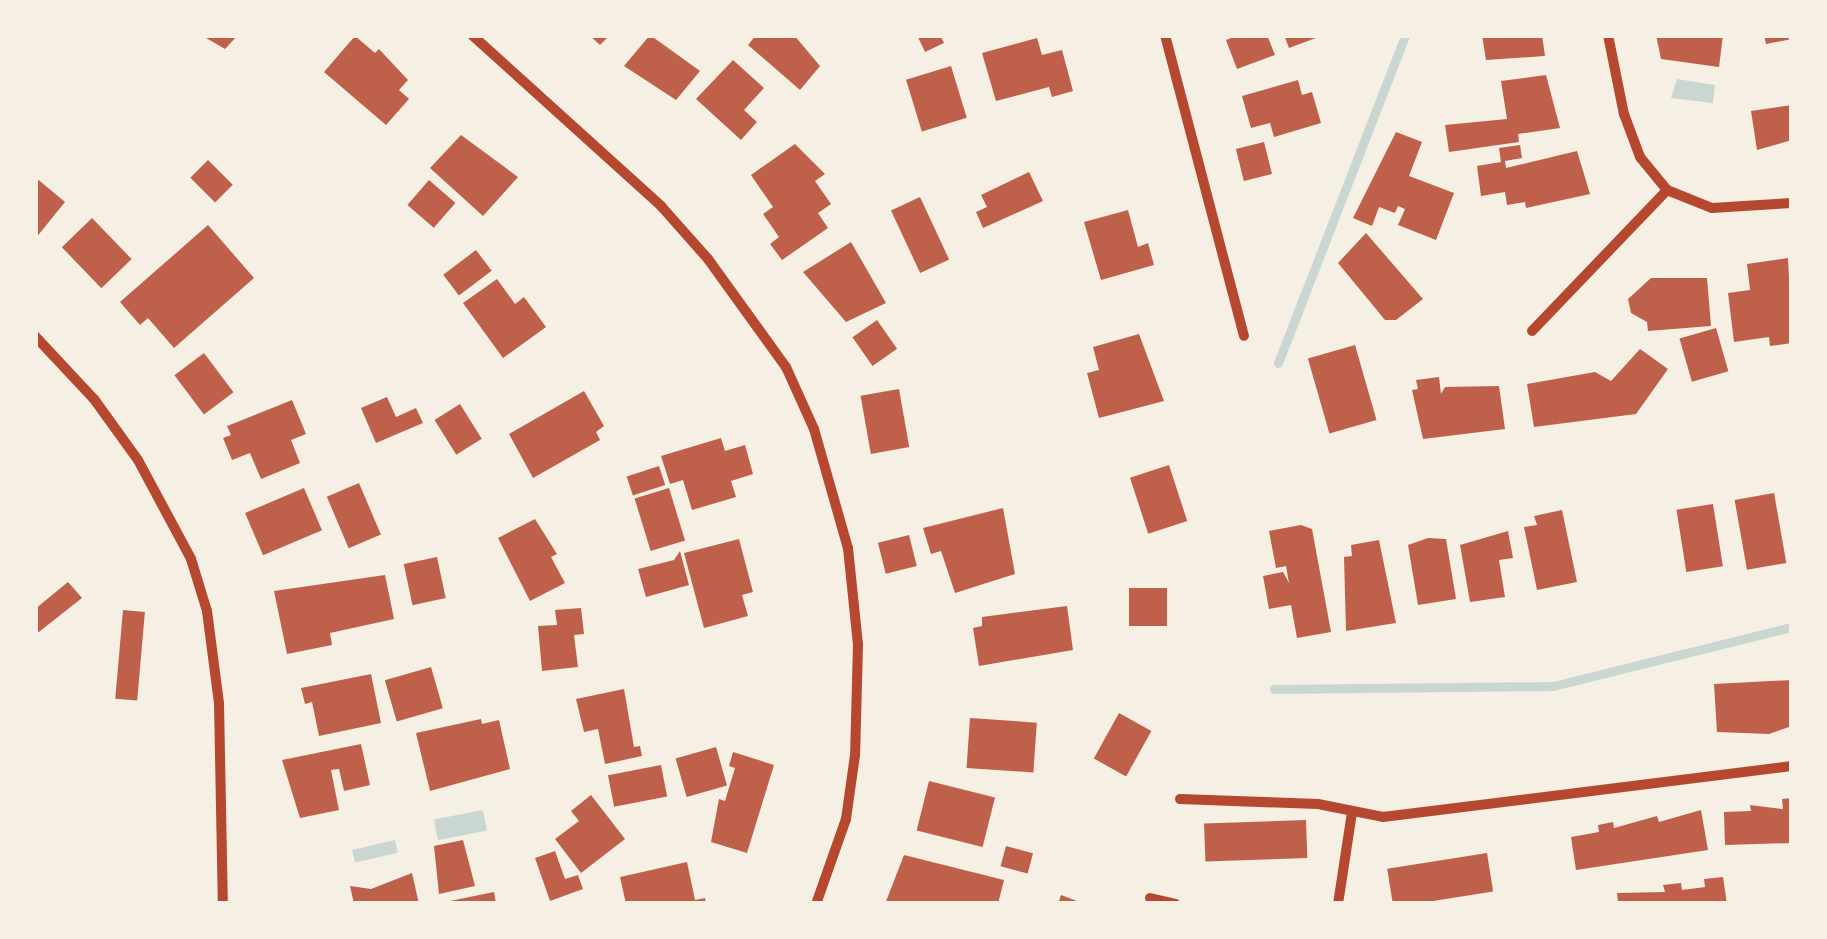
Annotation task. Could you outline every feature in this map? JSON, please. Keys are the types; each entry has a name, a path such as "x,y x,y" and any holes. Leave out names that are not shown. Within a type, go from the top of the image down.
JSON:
{"street":[{"path":"472,35 684,232 749,309 786,368 814,429 848,548 858,644 846,820 816,904"},
{"path":"1164,35 1244,336"},
{"path":"1608,35 1634,142 1667,190 1712,208 1792,203"},
{"path":"1532,332 1667,190"},
{"path":"35,336 94,399 138,460 191,559 207,612 218,702 223,904"},
{"path":"1180,798 1318,804 1383,817 1480,810 1792,766"},
{"path":"1338,904 1352,812"},
{"path":"1150,898 1176,904"}],"shaded area":[{"path":"1677,79 1715,85 1713,103 1671,98"},
{"path":"483,810 487,831 438,840 434,820"},
{"path":"395,840 398,853 355,863 352,850"}],"building":[{"path":"201,35 238,35 225,49"},
{"path":"589,35 610,35 600,45"},
{"path":"650,35 700,71 676,100 624,66"},
{"path":"756,35 794,35 820,66 800,90 748,45"},
{"path":"917,35 940,35 944,43 925,52"},
{"path":"1239,35 1267,35 1275,55 1237,69 1226,40"},
{"path":"1284,35 1324,35 1289,48"},
{"path":"1482,35 1542,35 1545,56 1486,60"},
{"path":"1656,35 1723,35 1719,67 1661,59"},
{"path":"1764,35 1792,35 1792,39 1766,44"},
{"path":"355,36 375,53 379,49 408,80 399,90 409,99 386,125 324,72"},
{"path":"1037,38 1042,55 1062,50 1073,91 1052,97 1049,87 996,101 982,53"},
{"path":"733,60 764,88 744,110 757,122 741,140 696,99"},
{"path":"951,66 967,118 922,131 906,80"},
{"path":"1546,75 1560,128 1518,134 1519,142 1449,152 1445,125 1507,119 1501,81"},
{"path":"1298,80 1302,95 1312,92 1321,123 1274,137 1270,123 1251,128 1242,96"},
{"path":"1792,105 1792,140 1757,150 1751,111"},
{"path":"1396,132 1422,142 1409,176 1454,193 1436,240 1398,225 1405,209 1398,206 1395,213 1379,207 1372,226 1353,218"},
{"path":"461,135 518,177 483,216 430,168"},
{"path":"1264,142 1272,174 1244,181 1236,149"},
{"path":"795,144 825,174 815,181 831,204 818,213 828,228 782,260 770,244 779,237 763,214 773,207 751,175"},
{"path":"1520,145 1522,158 1505,161 1506,168 1577,151 1590,194 1526,208 1525,202 1507,205 1505,192 1481,196 1477,166 1501,162 1499,148"},
{"path":"208,160 233,185 215,202 190,178"},
{"path":"1029,172 1043,201 983,228 976,212 987,207 981,195"},
{"path":"35,177 65,202 35,239"},
{"path":"429,180 455,203 434,228 407,205"},
{"path":"920,197 949,260 920,273 891,211"},
{"path":"1128,210 1138,247 1148,243 1154,265 1101,280 1084,222"},
{"path":"92,218 132,259 101,288 62,247"},
{"path":"208,225 254,278 174,348 148,318 140,325 120,302"},
{"path":"1366,233 1423,299 1396,320 1385,320 1338,263"},
{"path":"851,242 886,303 846,322 803,272"},
{"path":"476,250 492,271 459,295 443,275"},
{"path":"1788,258 1792,343 1770,346 1769,337 1734,342 1728,293 1750,290 1747,264"},
{"path":"1651,278 1707,278 1711,326 1648,331 1647,322 1631,313 1628,299"},
{"path":"497,279 515,304 524,297 546,327 503,358 463,303"},
{"path":"877,320 897,349 873,366 852,337"},
{"path":"1716,328 1728,371 1692,382 1679,338"},
{"path":"1139,334 1164,401 1099,418 1087,373 1099,370 1093,347"},
{"path":"1355,345 1376,420 1329,433 1308,359"},
{"path":"1640,349 1668,369 1636,414 1534,427 1527,384 1595,372 1611,381"},
{"path":"204,353 233,392 204,414 174,375"},
{"path":"1439,377 1441,394 1445,387 1499,386 1505,429 1423,439 1412,390 1418,389 1416,380"},
{"path":"899,389 909,447 871,454 861,396"},
{"path":"584,391 604,426 596,432 600,440 533,478 509,434"},
{"path":"387,397 396,417 416,408 423,423 376,443 361,408"},
{"path":"292,400 306,434 291,440 300,463 261,479 250,453 232,460 223,438 231,435 227,426"},
{"path":"460,404 482,439 456,455 435,420"},
{"path":"721,438 725,451 745,445 753,474 731,481 736,497 692,510 683,480 670,484 661,456"},
{"path":"1169,465 1187,521 1148,534 1130,478"},
{"path":"659,466 665,485 633,496 627,477"},
{"path":"359,483 381,535 349,548 327,497"},
{"path":"304,488 322,530 263,555 245,513"},
{"path":"669,488 685,541 651,551 635,499"},
{"path":"1774,493 1786,563 1747,570 1735,500"},
{"path":"1713,504 1723,566 1686,572 1676,510"},
{"path":"1003,508 1015,574 955,593 941,551 931,554 923,528"},
{"path":"1562,510 1577,582 1537,590 1524,527 1537,525 1534,516"},
{"path":"535,519 557,554 551,557 565,583 530,601 498,538"},
{"path":"1301,525 1312,529 1331,632 1297,638 1291,605 1269,609 1263,576 1283,572 1289,583 1286,566 1276,568 1269,531"},
{"path":"1508,531 1513,558 1499,560 1505,597 1470,602 1460,545"},
{"path":"909,535 917,566 886,574 878,543"},
{"path":"1428,538 1446,539 1456,599 1418,605 1408,545"},
{"path":"739,539 753,592 742,595 748,616 704,628 684,553"},
{"path":"1379,540 1396,623 1346,631 1344,557 1352,556 1351,545"},
{"path":"680,551 689,585 646,597 638,569 674,560"},
{"path":"437,557 446,598 412,605 404,564"},
{"path":"385,575 394,619 330,633 332,645 287,654 274,591"},
{"path":"68,582 82,598 35,635 35,609"},
{"path":"1129,588 1167,588 1167,626 1129,626"},
{"path":"1067,606 1073,650 979,666 973,628 982,626 982,617"},
{"path":"581,608 584,634 574,635 578,667 542,671 538,626 557,625 555,610"},
{"path":"123,610 145,612 137,701 115,699"},
{"path":"431,667 443,708 397,722 385,680"},
{"path":"371,674 381,723 319,736 312,702 305,704 301,688"},
{"path":"1792,680 1792,726 1769,734 1717,732 1714,684"},
{"path":"624,689 634,747 640,746 642,756 605,764 598,729 584,732 576,699"},
{"path":"1119,713 1151,731 1126,776 1094,758"},
{"path":"970,718 1037,723 1033,773 967,768"},
{"path":"481,719 482,724 499,720 510,769 430,791 416,733"},
{"path":"361,744 370,785 344,791 339,769 331,770 339,810 300,818 282,760"},
{"path":"716,747 727,785 687,797 676,759"},
{"path":"733,752 774,765 747,853 711,842 719,799 725,801 735,768 729,766"},
{"path":"661,765 667,796 614,807 608,775"},
{"path":"929,781 995,797 983,847 917,830"},
{"path":"591,795 625,839 581,873 555,839 579,821 571,811"},
{"path":"1792,798 1792,843 1725,845 1724,812 1751,811 1750,805 1783,809 1782,799"},
{"path":"1701,810 1708,850 1576,870 1571,837 1599,832 1598,825 1613,822 1614,828 1657,816 1659,822"},
{"path":"1306,820 1307,858 1205,862 1204,824"},
{"path":"463,840 475,886 439,894 434,846"},
{"path":"1006,846 1033,853 1028,874 1001,866"},
{"path":"555,851 565,879 578,875 583,889 550,901 535,858"},
{"path":"1487,853 1493,892 1393,904 1387,869"},
{"path":"904,855 1004,880 998,904 885,904"},
{"path":"687,862 695,900 705,898 706,904 626,904 620,877"},
{"path":"412,873 419,904 354,904 350,886 371,889"},
{"path":"1723,877 1727,904 1610,904 1618,901 1617,893 1665,892 1663,885 1681,883 1682,890 1705,887 1704,879"},
{"path":"494,892 496,904 445,904 445,902"},
{"path":"1061,895 1085,904 1058,904"}],"waterway":[{"path":"1278,363 1405,35"},
{"path":"1274,689 1553,686 1792,627"}]}
